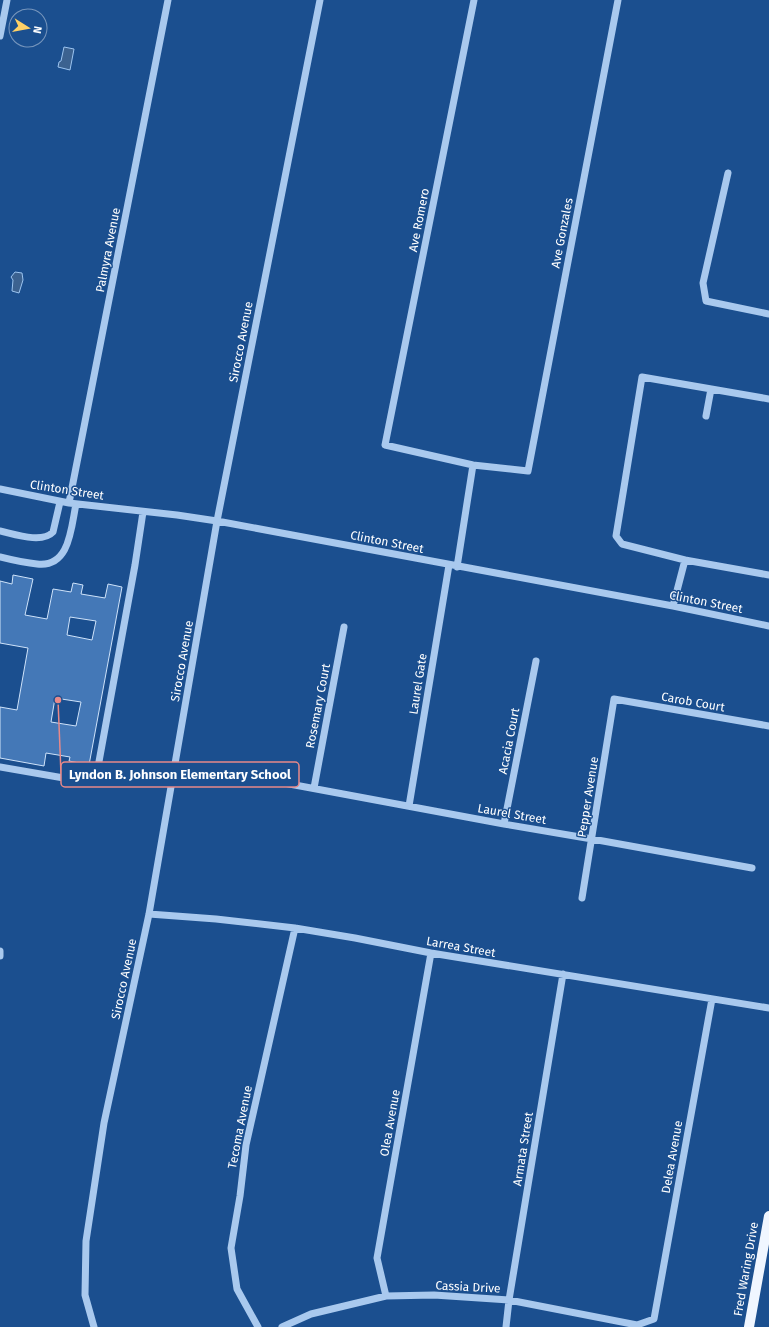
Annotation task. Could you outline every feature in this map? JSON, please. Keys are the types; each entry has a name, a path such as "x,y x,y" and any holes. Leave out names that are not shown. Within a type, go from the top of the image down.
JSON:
{"main road":[{"name":"Fred Waring Drive","path":"749,1327 769,1216"}],"street":[{"path":"0,36 7,0"},
{"name":"Palmyra Avenue","path":"0,557 38,564 46,564 57,559 64,552 67,545 73,504 168,0"},
{"name":"Sirocco Avenue","path":"94,1327 85,1295 86,1241 104,1123 149,914 217,521 320,0"},
{"name":"Ave Romero","path":"472,464 385,445 474,0"},
{"name":"Ave Gonzales","path":"472,464 528,471 618,0"},
{"path":"728,173 703,283 706,301 769,314"},
{"path":"769,399 642,377 616,536 622,544 685,560 769,574"},
{"path":"706,416 711,389"},
{"path":"457,567 472,464"},
{"name":"Clinton Street","path":"0,489 73,504 217,521 457,567 673,606 769,626"},
{"path":"0,531 34,538 44,538 49,536 53,532 60,502"},
{"path":"0,767 81,781 92,776 98,766 135,565 143,512"},
{"path":"673,606 685,560"},
{"name":"Laurel Gate","path":"409,806 449,565"},
{"name":"Rosemary Court","path":"314,788 344,627"},
{"name":"Acacia Court","path":"504,824 536,661"},
{"name":"Carob Court","path":"614,699 769,726"},
{"name":"Pepper Avenue","path":"582,898 614,699"},
{"name":"Laurel Street","path":"268,780 752,868"},
{"name":"Larrea Street","path":"149,914 216,919 295,928 431,953 769,1008"},
{"name":"Tecoma Avenue","path":"258,1327 237,1289 232,1248 246,1145 295,928"},
{"name":"Olea Avenue","path":"386,1296 377,1258 431,953"},
{"name":"Armata Street","path":"506,1327 509,1300 563,974"},
{"name":"Delea Avenue","path":"654,1319 712,999"},
{"name":"Cassia Drive","path":"282,1327 311,1314 386,1296 434,1295 509,1300 637,1325 654,1319"}],"water":[{"path":"64,47 74,49 70,70 58,67"},
{"path":"15,272 22,273 23,280 19,293 12,291 13,280 11,277"}],"building":[{"path":"13,575 33,579 25,615 47,619 53,589 71,592 73,583 83,585 81,594 105,598 108,584 122,587 89,765 69,761 70,757 46,753 44,766 0,758 0,707 17,710 28,648 0,643 0,581 12,584","holes":["70,617 96,621 92,640 67,635","55,698 81,702 76,726 51,722"]}],"place":[{"name":"Lyndon B. Johnson Elementary School","path":"58,700"}]}
